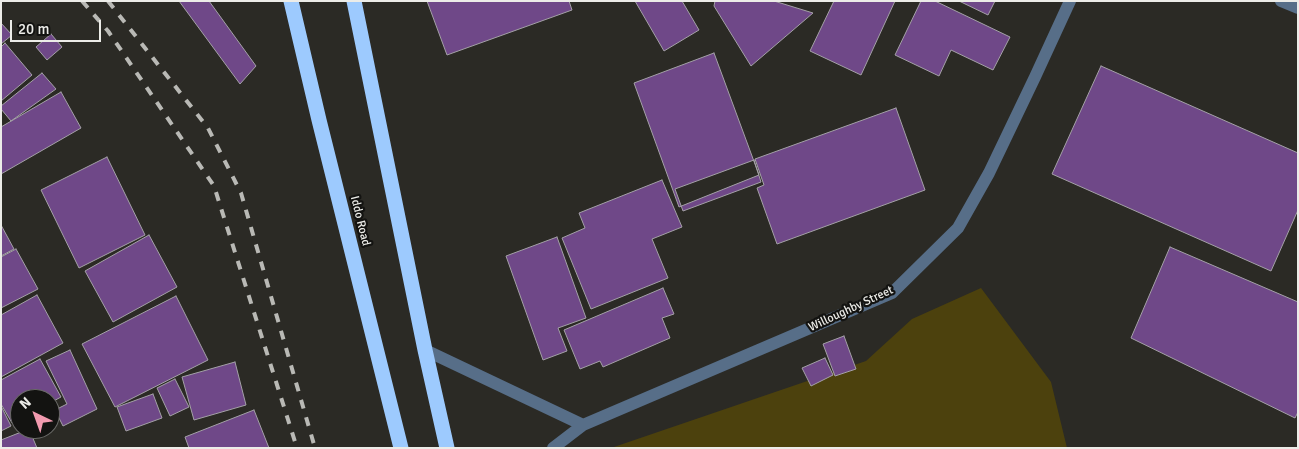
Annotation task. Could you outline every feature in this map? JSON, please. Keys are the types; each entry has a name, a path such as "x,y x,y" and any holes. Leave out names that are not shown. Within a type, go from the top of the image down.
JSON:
{"highway":[{"name":"Iddo Road","path":"291,1 401,448"},
{"path":"354,1 425,350 447,448"}],"street":[{"name":"Willoughby Street","path":"553,448 582,425 892,293 958,228 988,173 1070,1"},
{"path":"1281,1 1298,8"},
{"path":"425,350 582,425"}],"shaded area":[{"path":"981,288 1051,382 1067,448 611,448 866,361 912,319"}],"building":[{"path":"179,1 209,1 256,66 240,84"},
{"path":"427,1 569,1 572,10 447,55"},
{"path":"635,1 682,1 699,30 664,51"},
{"path":"715,1 774,1 813,13 751,66 714,6"},
{"path":"834,1 895,1 861,75 810,51"},
{"path":"921,1 935,1 1010,37 993,70 951,50 939,76 895,55"},
{"path":"959,1 995,1 988,15"},
{"path":"1,23 12,35 1,44"},
{"path":"51,34 62,47 47,60 36,47"},
{"path":"5,43 32,75 1,101 1,47"},
{"path":"714,53 759,175 679,207 634,83"},
{"path":"1101,66 1298,153 1298,210 1271,271 1052,174"},
{"path":"42,73 56,89 11,121 1,109 1,106"},
{"path":"61,92 81,128 1,174 1,127"},
{"path":"896,108 925,190 777,244 757,188 764,185 755,159"},
{"path":"107,157 145,235 79,268 41,190"},
{"path":"754,160 761,182 683,211 675,189"},
{"path":"662,180 682,227 652,239 668,278 591,309 562,238 585,228 579,213"},
{"path":"1,225 14,249 1,256"},
{"path":"149,235 177,287 113,322 85,271"},
{"path":"557,237 586,318 558,328 567,351 543,360 506,256"},
{"path":"1170,247 1298,302 1298,412 1295,418 1131,338"},
{"path":"16,249 38,289 1,308 1,257"},
{"path":"663,288 674,314 662,318 670,338 603,367 600,361 580,369 564,330"},
{"path":"37,295 63,343 1,377 1,315"},
{"path":"176,296 208,360 115,407 82,344"},
{"path":"844,336 856,369 835,376 823,344"},
{"path":"70,350 97,409 63,426 60,420 60,408 67,404 46,361"},
{"path":"825,358 833,375 811,386 802,368"},
{"path":"40,359 57,389 10,389 10,420 1,404 1,380"},
{"path":"235,362 246,405 194,420 182,377"},
{"path":"175,379 189,407 170,416 157,388"},
{"path":"153,394 162,418 126,431 117,407"},
{"path":"1,406 10,426 1,431"},
{"path":"254,410 269,448 189,448 185,437"},
{"path":"10,436 10,439 33,439 37,448 1,448 1,440"}],"railway":[{"path":"82,1 108,31 214,186 297,448"},
{"path":"108,1 208,128 241,193 315,448"}]}
